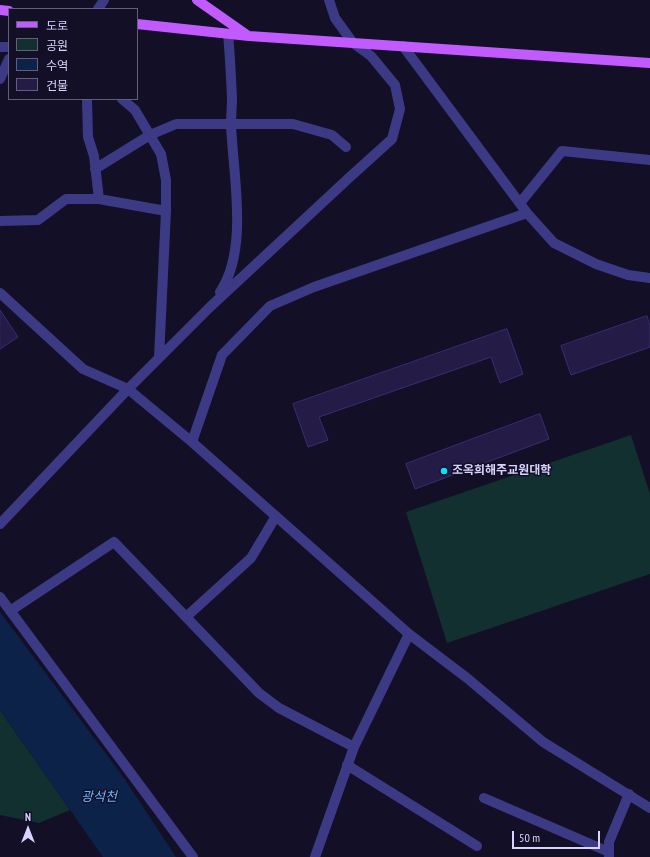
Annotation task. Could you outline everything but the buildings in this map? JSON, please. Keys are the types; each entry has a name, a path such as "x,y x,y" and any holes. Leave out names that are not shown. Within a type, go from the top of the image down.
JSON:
{"main road":[{"path":"197,0 249,36"},
{"path":"138,24 249,36 650,63"}],"street":[{"path":"0,524 128,389 210,307 392,139 400,109 395,85 371,56 354,43 335,18 329,0"},
{"path":"210,307 226,283 234,252 238,215 231,124 232,99 228,34"},
{"path":"403,46 527,213 554,243 596,264 628,276 650,278"},
{"path":"0,79 8,61"},
{"path":"87,100 88,137 94,156 99,200"},
{"path":"123,100 135,110 161,154 166,180 166,211 159,358"},
{"path":"95,169 150,135 176,124 293,124 332,135 346,148"},
{"path":"520,203 562,151 650,160"},
{"path":"0,222 38,220 66,200 99,200 166,211"},
{"path":"192,442 222,355 270,306 314,287 527,213"},
{"path":"0,293 83,369 128,389 192,442 409,634 467,678 543,742 650,808"},
{"path":"186,617 251,558 276,516"},
{"path":"10,611 114,542 259,693 279,708 354,747"},
{"path":"0,597 194,857"},
{"path":"314,857 354,747 409,634"},
{"path":"347,765 477,846"},
{"path":"484,798 609,854 609,842 629,794"}],"green space":[{"path":"631,435 650,494 650,574 447,643 406,512"},
{"path":"0,710 70,810 39,823 0,815"}],"water":[{"name":"광석천","path":"0,612 124,778 176,857 103,857 0,710"}],"place":[{"name":"조옥희해주교원대학","path":"444,471"}]}
